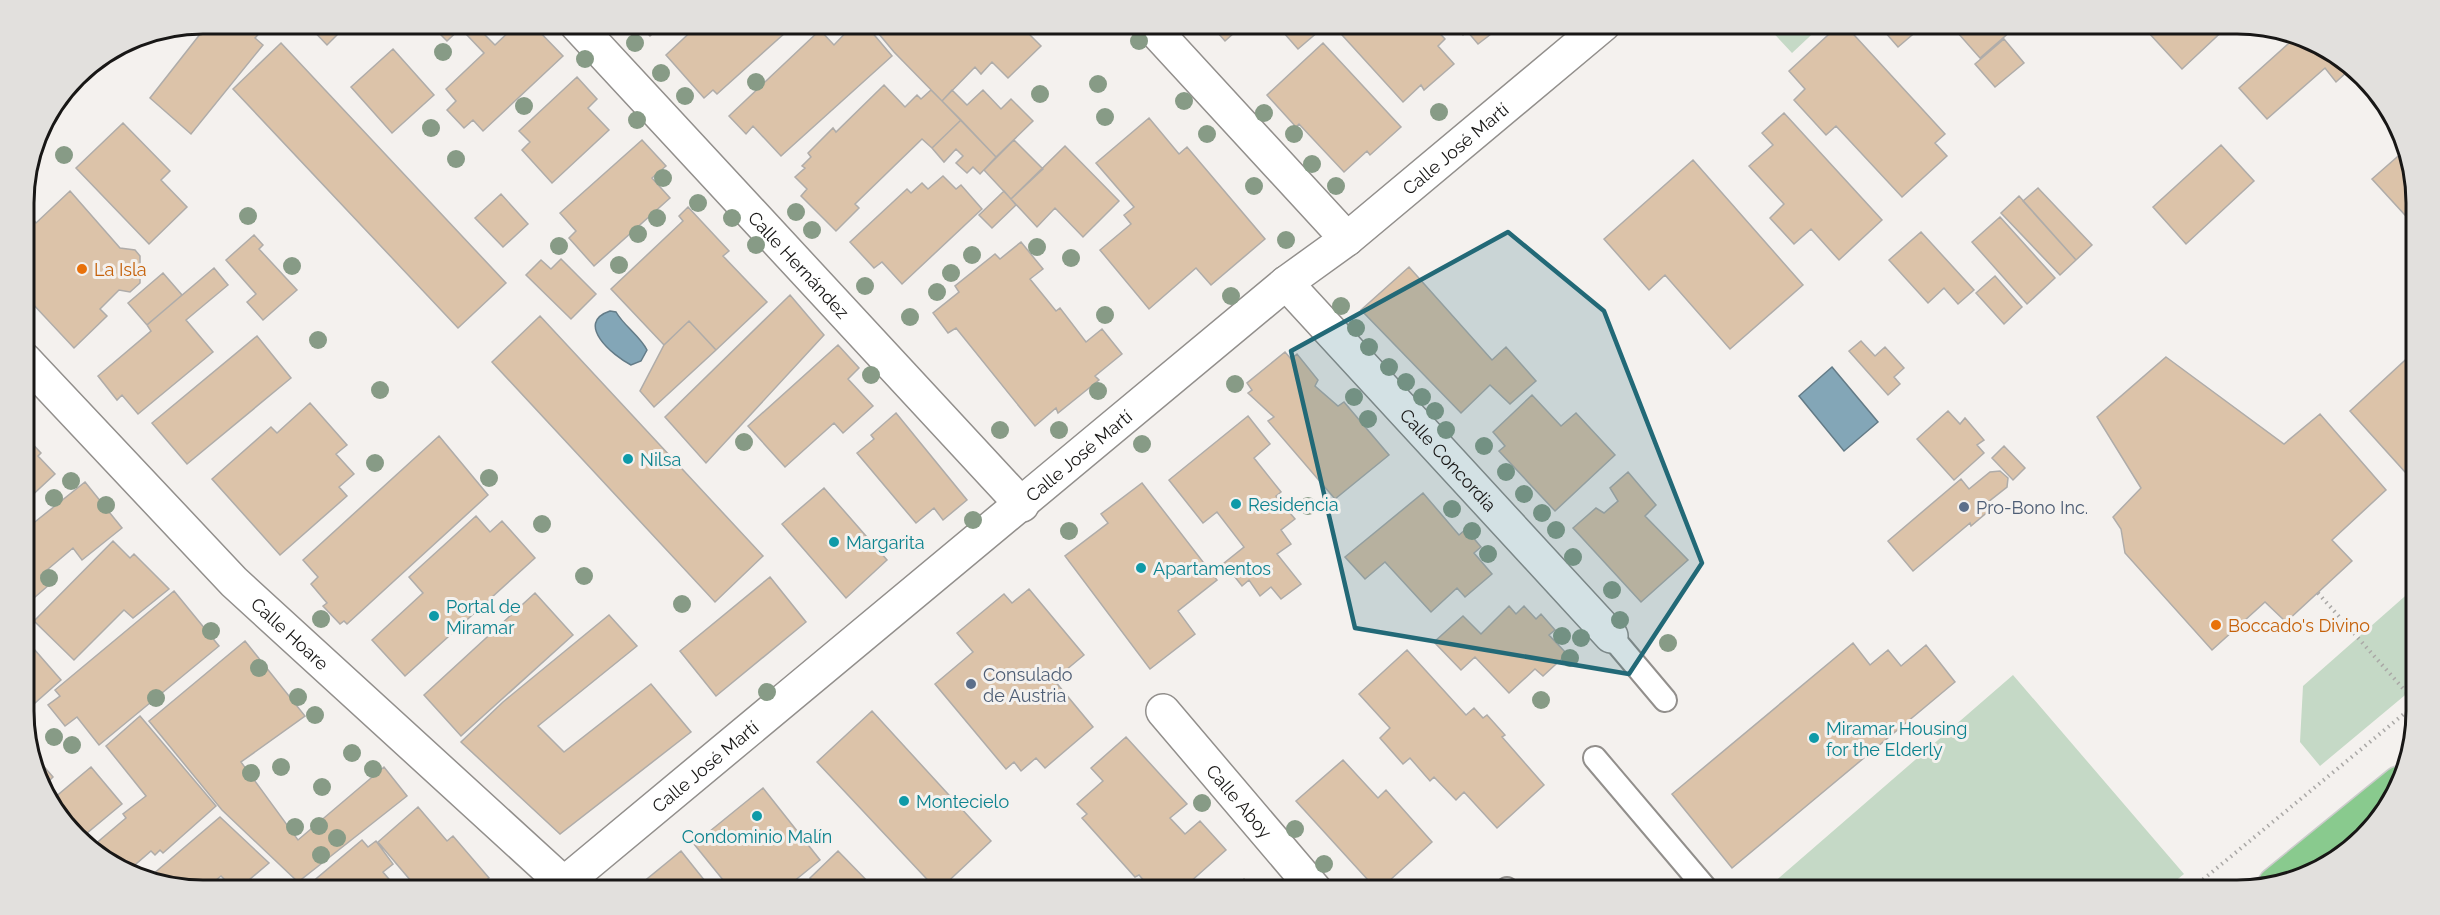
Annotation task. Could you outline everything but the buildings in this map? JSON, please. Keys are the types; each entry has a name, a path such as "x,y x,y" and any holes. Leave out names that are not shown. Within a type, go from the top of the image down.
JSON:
{"main road":[{"path":"2290,872 2381,797"}],"street":[{"name":"Calle Hernández","path":"585,34 1022,505"},
{"path":"1158,34 1347,239"},
{"name":"Calle José Martí","path":"574,880 1286,283 1347,239 1592,34"},
{"name":"Calle Concordia","path":"1286,283 1611,636"},
{"name":"Calle Hoare","path":"35,370 234,582 555,880"},
{"name":"Calle Aboy","path":"1163,711 1308,880"}],"lane":[{"path":"1611,636 1665,700"},
{"path":"1595,758 1699,880"}],"path":[{"path":"2318,593 2406,693"},
{"path":"2202,880 2406,712"}],"highlighted area":[{"path":"1508,232 1604,311 1702,563 1629,674 1355,628 1291,351"}],"green space":[{"path":"1774,34 1812,34 1792,53"},
{"path":"2406,595 2406,694 2320,766 2300,742 2303,686"},
{"path":"2013,675 2184,874 2177,880 1777,880"}],"water":[{"path":"610,311 616,312 644,345 647,350 641,361 631,365 623,361 600,339 596,331 596,323 600,316"},
{"path":"1832,367 1878,422 1844,451 1799,396"}],"place":[{"name":"La Isla","path":"82,269"},
{"name":"Nilsa","path":"628,459"},
{"name":"Residencia","path":"1236,504"},
{"name":"Pro-Bono Inc.","path":"1964,507"},
{"name":"Margarita","path":"834,542"},
{"name":"Apartamentos","path":"1141,568"},
{"name":"Portal de Miramar","path":"434,616"},
{"name":"Boccado's Divino","path":"2216,625"},
{"name":"Consulado de Austria","path":"971,684"},
{"name":"Miramar Housing for the Elderly","path":"1814,738"},
{"name":"Montecielo","path":"904,801"},
{"name":"Condominio Malín","path":"757,816"}]}
